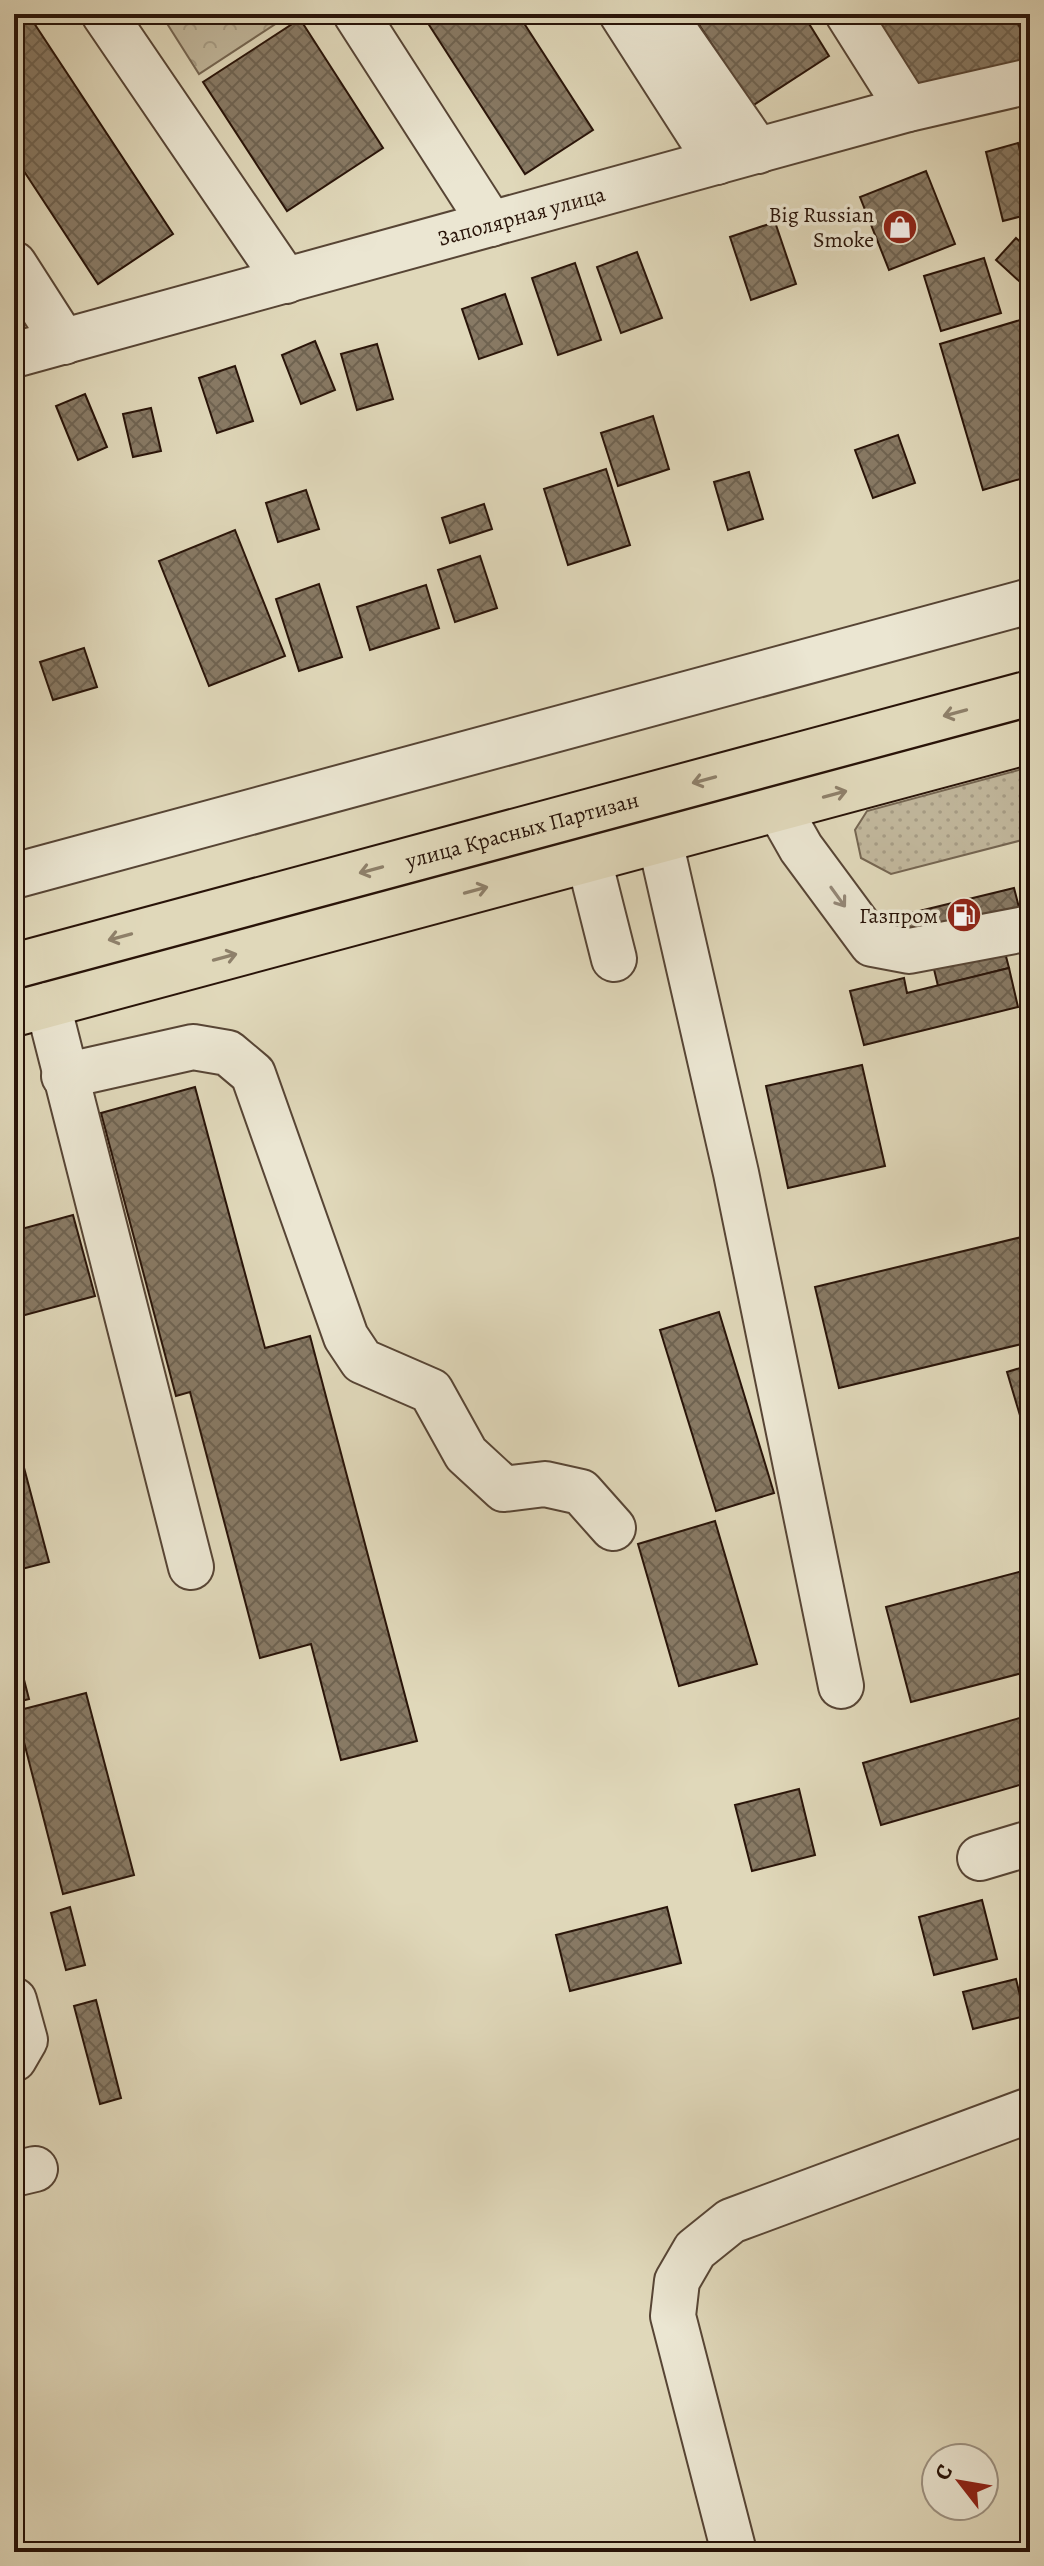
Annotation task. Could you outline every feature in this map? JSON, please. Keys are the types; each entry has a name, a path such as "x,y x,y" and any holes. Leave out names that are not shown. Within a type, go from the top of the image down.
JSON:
{"main road":[{"name":"улица Красных Партизан","path":"14,966 1030,693"},
{"path":"31,1009 1030,741"}],"street":[{"path":"104,14 286,281"},
{"path":"356,14 491,224"},
{"path":"622,14 737,157"},
{"path":"663,14 737,157"},
{"path":"848,14 908,109"},
{"name":"Заполярная улица","path":"14,355 908,109 1030,81"},
{"path":"14,264 64,342"},
{"path":"14,876 1030,601"},
{"path":"779,809 801,848 872,944 909,951 1030,928"},
{"path":"660,841 736,1173 841,1686"},
{"path":"589,860 614,959"},
{"path":"31,1009 64,1076 191,1567"},
{"path":"64,1076 193,1047 228,1053 253,1074 346,1337 362,1361 431,1391 466,1454 504,1489 545,1484 581,1492 613,1528"},
{"path":"980,1858 1030,1843"},
{"path":"14,2000 25,2040 14,2059"},
{"path":"734,2552 673,2316 677,2281 695,2250 731,2221 1030,2110"}],"green space":[{"path":"161,14 275,14 280,21 199,74"},
{"path":"1030,767 1030,838 891,874 861,858 855,830 867,811"}],"building":[{"path":"14,14 28,14 173,234 98,284 14,156"},
{"path":"422,14 518,14 593,130 525,174"},
{"path":"692,14 803,14 829,56 752,106"},
{"path":"901,14 1011,14 1030,42 1030,71 917,102 867,27"},
{"path":"300,19 383,148 287,211 203,82"},
{"path":"1018,143 1030,188 1030,214 1003,221 986,152"},
{"path":"926,171 955,244 889,270 860,197"},
{"path":"775,222 796,284 751,300 730,237"},
{"path":"1016,238 1030,251 1030,291 996,260"},
{"path":"637,252 662,318 621,333 597,267"},
{"path":"984,258 1001,313 941,331 924,276"},
{"path":"575,263 601,340 558,355 532,278"},
{"path":"505,294 522,344 479,359 462,309"},
{"path":"1030,317 1030,476 983,490 940,344"},
{"path":"315,341 335,390 301,404 282,355"},
{"path":"377,344 393,399 357,410 341,354"},
{"path":"235,366 253,421 217,433 199,378"},
{"path":"85,394 107,447 78,460 56,406"},
{"path":"151,408 161,451 133,457 123,414"},
{"path":"653,416 669,469 618,486 601,433"},
{"path":"898,435 915,483 873,498 855,450"},
{"path":"606,469 630,545 568,565 544,489"},
{"path":"749,472 763,519 728,530 714,482"},
{"path":"306,490 319,529 278,542 266,503"},
{"path":"484,504 492,529 450,543 442,518"},
{"path":"235,530 285,656 209,686 159,561"},
{"path":"480,556 497,608 455,622 438,570"},
{"path":"319,584 342,657 299,671 276,599"},
{"path":"426,585 439,628 370,650 357,607"},
{"path":"84,648 97,687 53,700 40,662"},
{"path":"1014,888 1023,923 999,929 1009,968 938,986 928,944 870,923"},
{"path":"1009,968 1018,1007 864,1045 850,991 904,978 907,993"},
{"path":"862,1065 885,1166 788,1188 766,1086"},
{"path":"195,1087 265,1348 310,1336 417,1741 341,1760 311,1644 260,1658 190,1392 176,1396 101,1113"},
{"path":"73,1215 95,1296 14,1318 14,1231"},
{"path":"1030,1235 1030,1342 839,1388 815,1287"},
{"path":"719,1312 774,1493 716,1511 660,1330"},
{"path":"1030,1365 1030,1449 1007,1372"},
{"path":"14,1430 49,1562 14,1571"},
{"path":"715,1521 757,1664 679,1686 638,1544"},
{"path":"1030,1569 1030,1671 911,1702 886,1607"},
{"path":"14,1641 29,1699 14,1703"},
{"path":"86,1693 134,1875 63,1894 16,1711"},
{"path":"1030,1715 1030,1782 881,1825 863,1763"},
{"path":"799,1789 815,1855 752,1871 735,1805"},
{"path":"982,1900 997,1959 934,1975 919,1917"},
{"path":"70,1907 85,1965 66,1970 51,1913"},
{"path":"667,1907 681,1963 570,1991 556,1935"},
{"path":"1016,1979 1025,2016 973,2029 963,1992"},
{"path":"96,2000 121,2098 100,2104 74,2006"}],"place":[{"name":"Big Russian Smoke","path":"900,227"},
{"name":"Газпром","path":"964,915"}]}
